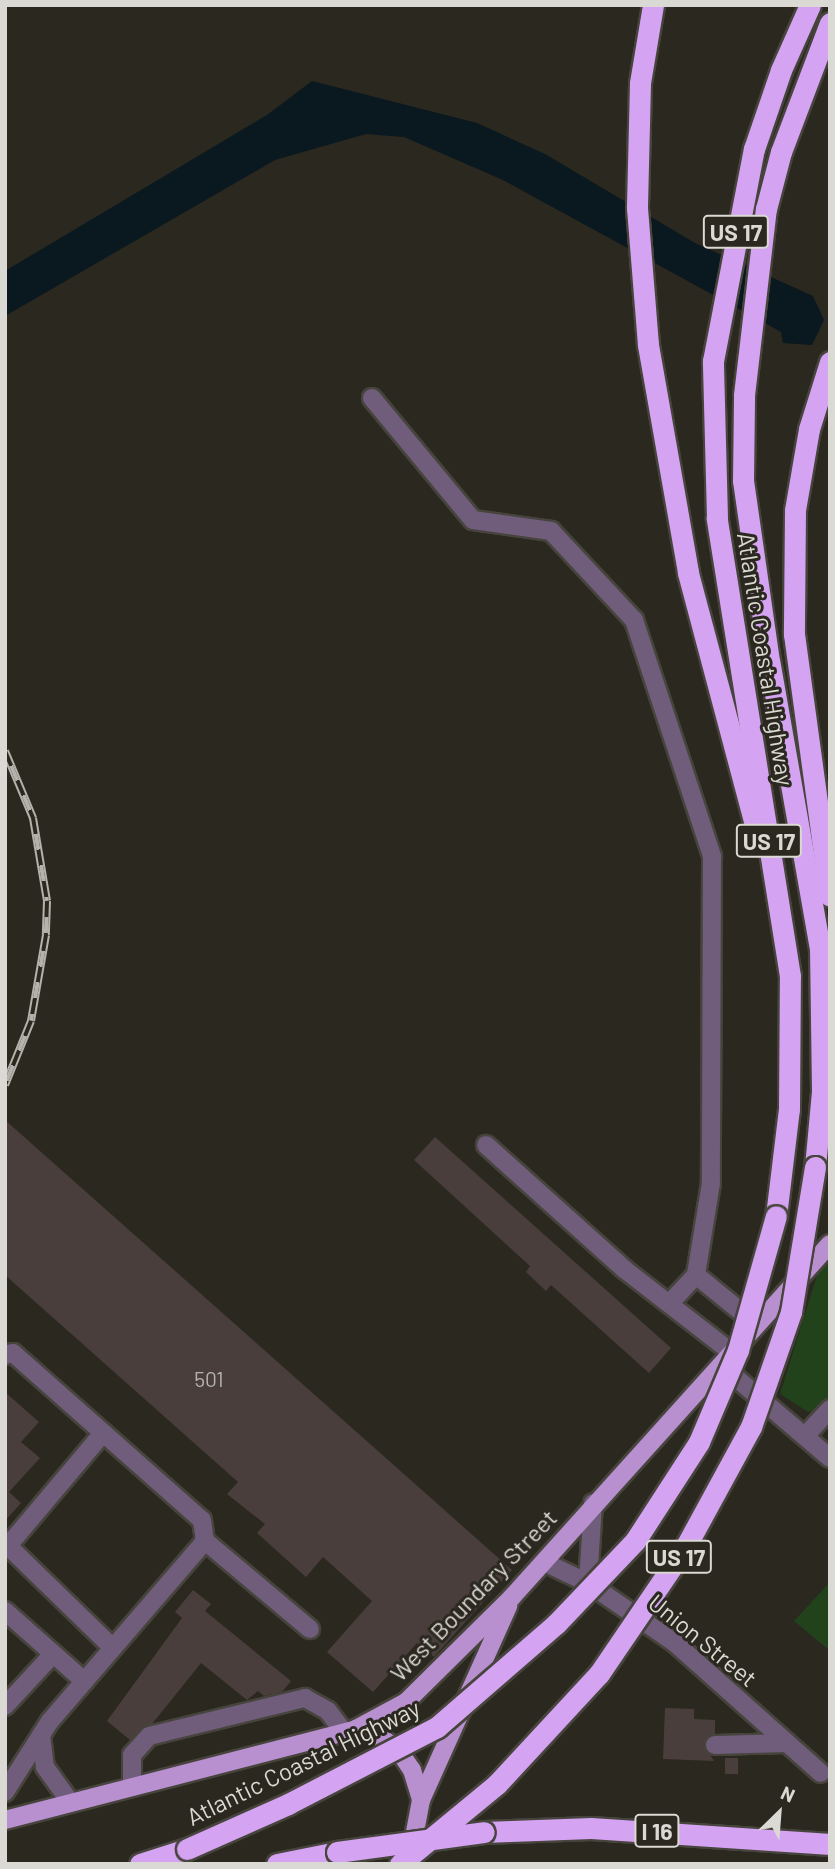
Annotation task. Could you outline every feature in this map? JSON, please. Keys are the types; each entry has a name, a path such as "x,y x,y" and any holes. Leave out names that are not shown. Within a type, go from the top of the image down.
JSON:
{"highway":[{"path":"653,5 643,47 638,119 640,271 664,446 716,687 779,909"},
{"name":"Atlantic Coastal Highway","path":"141,1864 187,1849 289,1804 436,1727 557,1623 635,1541 699,1442 738,1350 776,1216 784,1169 793,1040 790,976 717,518 713,468 713,361 741,202 780,70 810,5"},
{"name":"Atlantic Coastal Highway","path":"400,1864 497,1784 599,1674 686,1546 751,1427 791,1312 815,1167 822,1091 820,949 769,661 743,481 745,383 766,209 781,152 830,23"},
{"path":"830,362 808,429 795,510 794,634 830,896"},
{"path":"821,1025 830,948"},
{"name":"I 16","path":"277,1864 337,1852 484,1832 591,1828 830,1844"}],"main road":[{"name":"West Boundary Street","path":"5,1820 350,1730 422,1689 512,1597 593,1503 830,1244"},
{"path":"409,1864 421,1800 512,1597"},
{"path":"350,1730 379,1736 399,1751 412,1770 421,1800"}],"street":[{"path":"372,398 473,520 551,531 634,620 712,856 711,1183 696,1275 670,1303"},
{"path":"486,1145 624,1269 670,1303 830,1458"},
{"path":"696,1275 757,1324"},
{"path":"5,1355 13,1353 202,1520 205,1541 310,1629"},
{"path":"805,1436 830,1409"},
{"path":"103,1433 8,1546 113,1647"},
{"path":"588,1583 593,1503"},
{"path":"5,1792 41,1734 205,1541"},
{"name":"Union Street","path":"544,1562 588,1583 675,1643 821,1773"},
{"path":"5,1611 84,1681"},
{"path":"5,1706 54,1654"},
{"path":"132,1787 132,1755 149,1736 305,1698 350,1730"},
{"path":"41,1734 46,1766 71,1803"},
{"path":"715,1745 787,1743"}],"green space":[{"path":"830,1258 830,1401 822,1409 808,1412 780,1394 819,1269"},
{"path":"830,1582 830,1651 794,1621"}],"shaded area":[{"path":"312,81 477,123 545,154 695,243 813,296 824,320 812,345 783,343 781,332 503,180 404,137 366,134 275,160 5,316 5,271 267,115"}],"building":[{"path":"5,1120 512,1570 434,1657 417,1643 373,1692 327,1652 372,1601 323,1557 306,1577 257,1533 265,1524 227,1494 238,1482 5,1275"},
{"path":"435,1137 671,1348 649,1373 551,1285 546,1291 526,1272 530,1266 414,1160"},
{"path":"5,1392 39,1422 21,1442 40,1458 9,1492 21,1503 5,1521"},
{"path":"193,1590 211,1604 205,1611 291,1681 282,1692 264,1696 258,1691 247,1700 201,1663 152,1724 130,1740 107,1721 182,1618 175,1612"},
{"path":"665,1708 694,1709 694,1719 715,1720 715,1734 704,1745 714,1761 663,1759"},
{"path":"725,1758 738,1758 738,1774 725,1774"}],"railway":[{"path":"5,751 33,818 47,901 46,935 31,1021 5,1085"}]}
